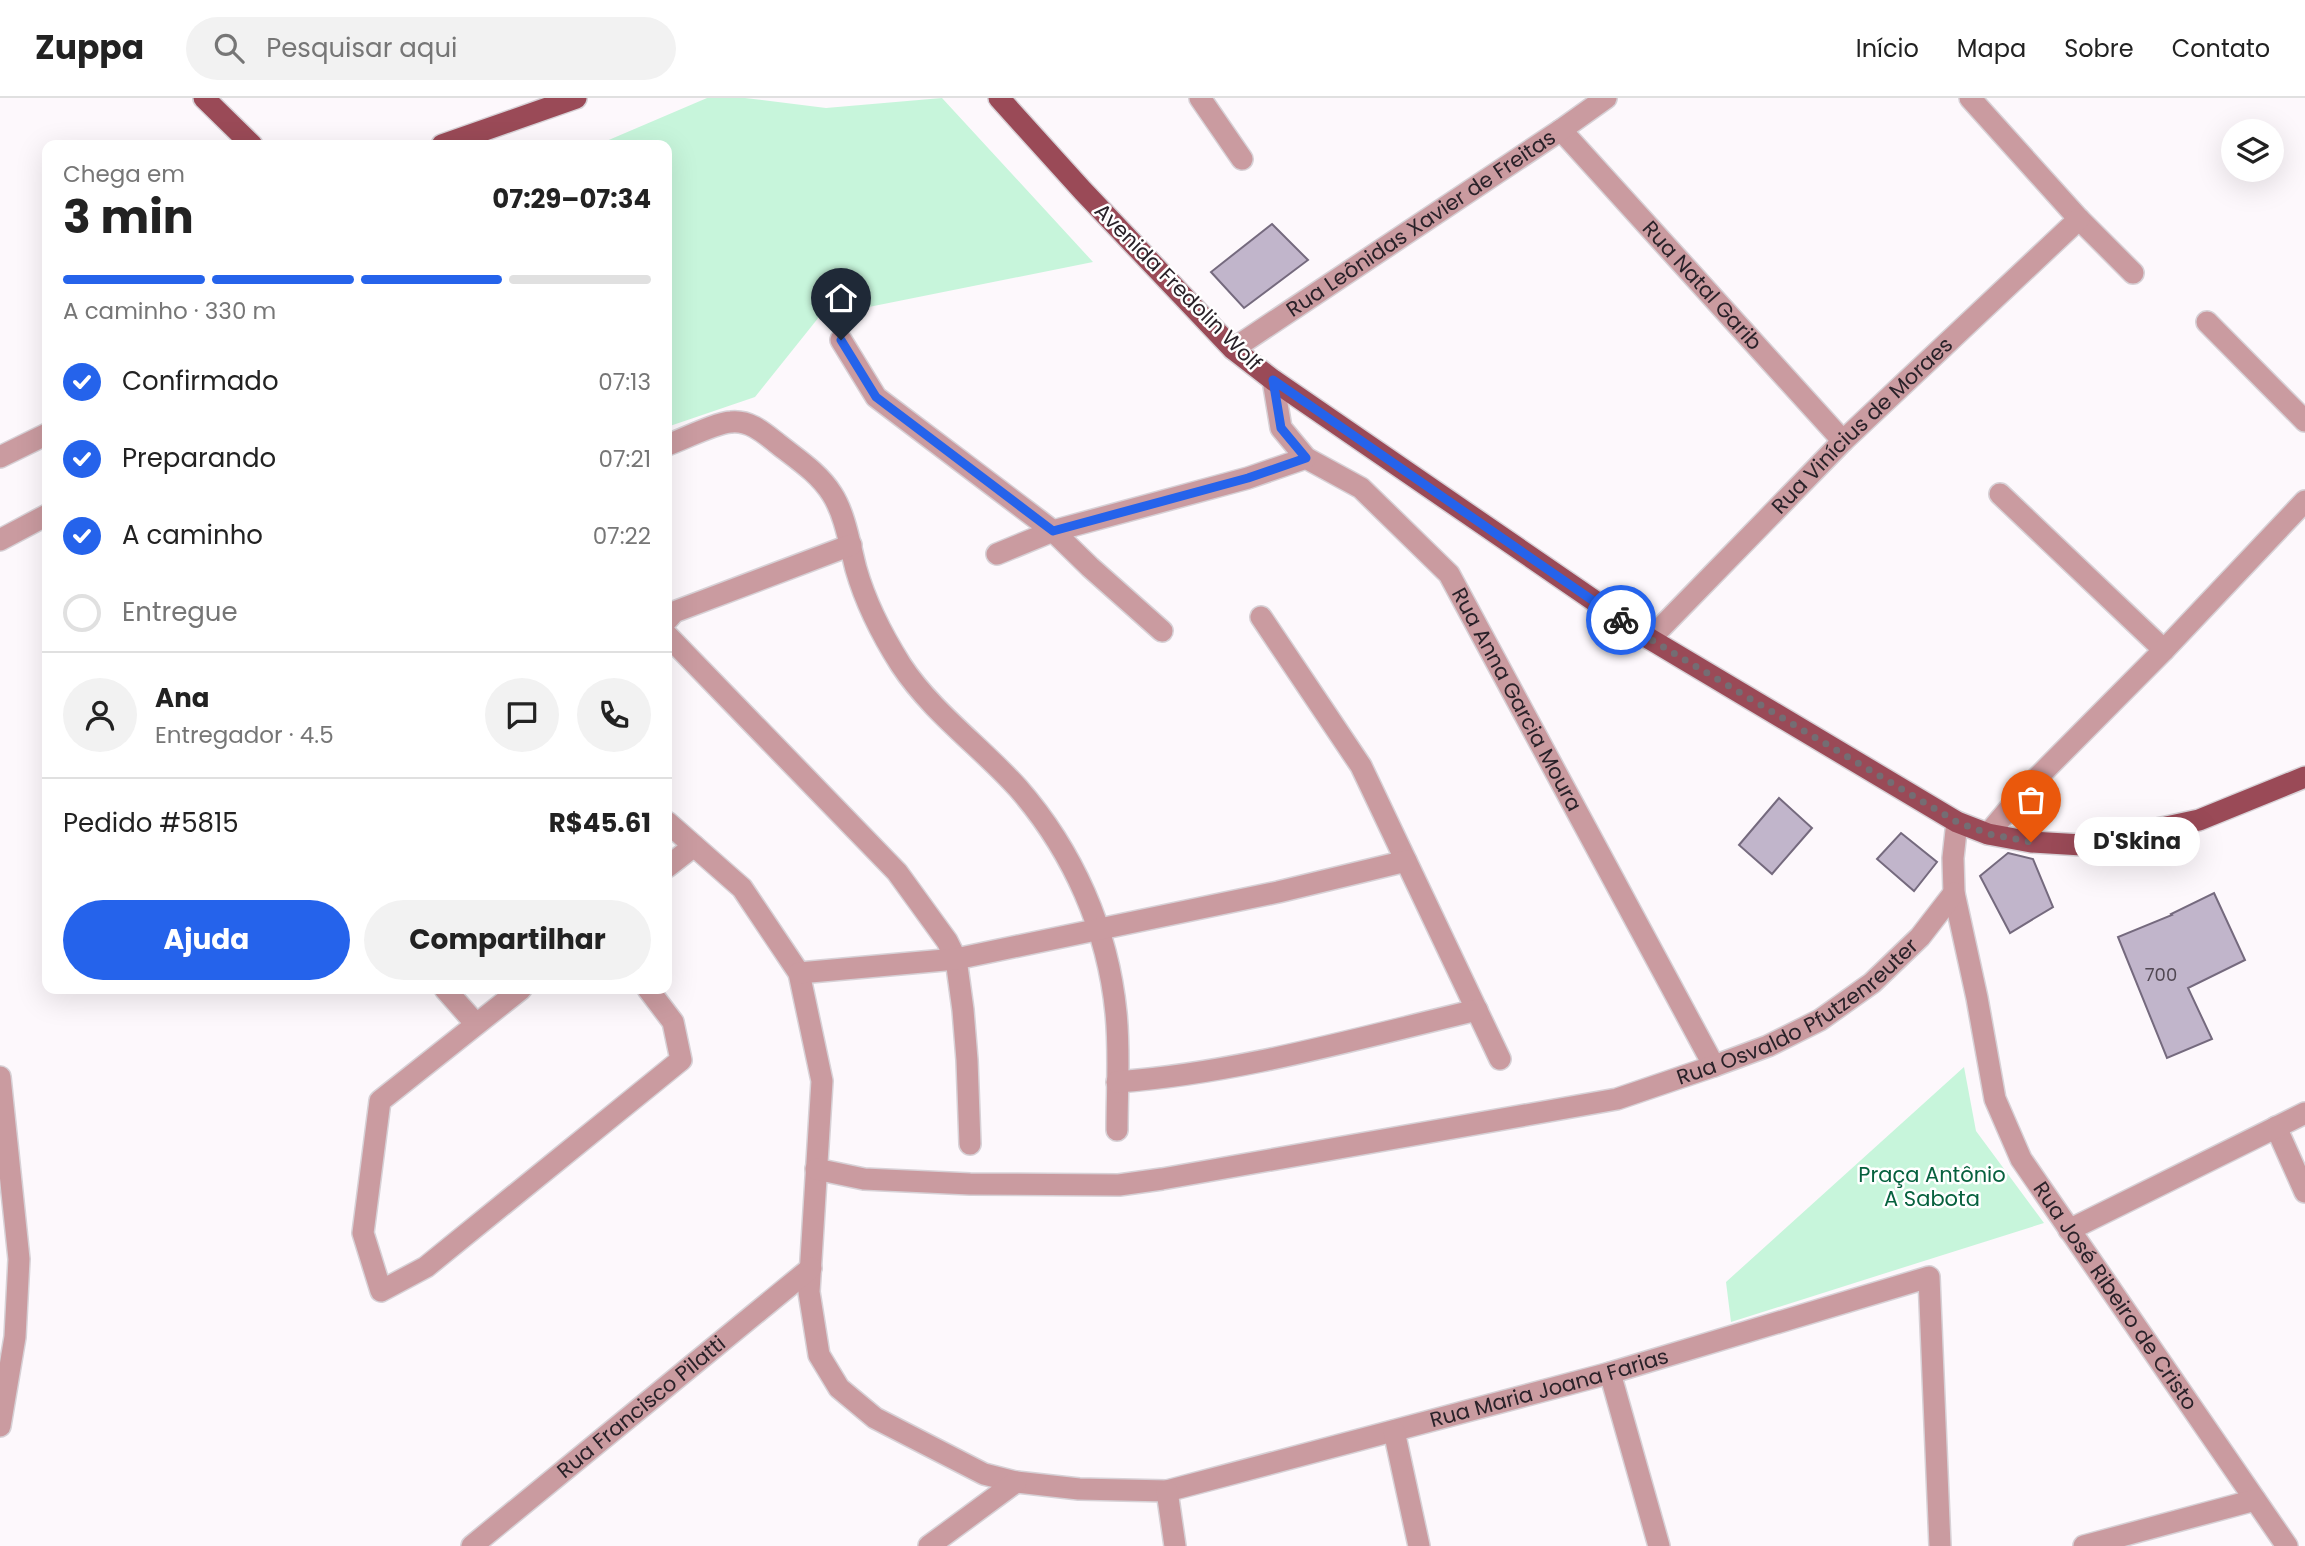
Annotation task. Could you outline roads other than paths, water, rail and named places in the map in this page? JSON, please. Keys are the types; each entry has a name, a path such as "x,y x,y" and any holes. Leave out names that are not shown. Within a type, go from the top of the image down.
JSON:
{"main road":[{"path":"204,98 247,140"},
{"path":"456,140 576,98"},
{"name":"Avenida Fredolin Wolf","path":"999,98 1233,349 1273,380 1650,639 1957,822 1989,834 2031,842 2082,845 2199,820 2305,777"}],"street":[{"path":"1200,98 1242,159"},
{"name":"Rua Leônidas Xavier de Freitas","path":"1233,349 1606,98"},
{"path":"1970,98 2133,274"},
{"name":"Rua Natal Garib","path":"1561,130 1843,441"},
{"name":"Rua Vinícius de Moraes","path":"1650,639 1843,441 2080,219"},
{"path":"2207,322 2305,421"},
{"path":"841,340 876,397 1053,531 1162,631"},
{"name":"Rua Anna Garcia Moura","path":"1273,380 1281,428 1306,458 1361,488 1449,574 1714,1066"},
{"path":"672,444 730,422 744,422 759,428 818,476 833,495 869,606 903,668 922,693 1017,788 1038,813 1073,868 1098,928 1110,976 1116,1014 1117,1130"},
{"path":"0,457 42,436"},
{"path":"997,554 1053,531 1248,478 1306,458"},
{"path":"2000,494 2164,650"},
{"path":"1989,834 2025,790 2164,650 2305,501"},
{"path":"0,540 42,518"},
{"path":"672,615 851,545"},
{"path":"1261,617 1360,765 1500,1059"},
{"path":"672,640 897,872 947,941 956,959 967,1060 970,1144"},
{"name":"Rua José Ribeiro de Cristo","path":"1957,822 1953,858 1954,893 1978,998 1995,1099 2021,1159 2287,1546"},
{"path":"672,826 742,888 799,973 956,959 1278,892 1406,861"},
{"path":"672,863 694,846"},
{"name":"Rua Osvaldo Pfutzenreuter","path":"816,1169 877,1180 1119,1185 1617,1099 1768,1046 1820,1020 1872,983 1920,937 1954,893"},
{"name":"Rua Maria Joana Farias","path":"799,973 821,1082 809,1292 818,1355 839,1388 875,1418 984,1474 1016,1482 1079,1489 1167,1491 1610,1373 1929,1277 1940,1546"},
{"path":"449,994 476,1024"},
{"path":"515,994 380,1101 363,1233 381,1292 426,1267 681,1060 673,1022 652,994"},
{"path":"1117,1082 1163,1079 1229,1068 1477,1010"},
{"path":"0,1077 19,1259 15,1337 0,1426"},
{"path":"2069,1230 2305,1113"},
{"path":"2276,1126 2305,1192"},
{"name":"Rua Francisco Pilatti","path":"472,1546 811,1268"},
{"path":"1610,1373 1659,1546"},
{"path":"1394,1431 1419,1546"},
{"path":"929,1546 1016,1482"},
{"path":"1167,1491 1175,1546"},
{"path":"2084,1546 2255,1500"}],"place":[{"name":"D'Skina","path":"2031,842"}],"park label":[{"name":"Praça Antônio A Sabota","path":"1932,1187"}]}
